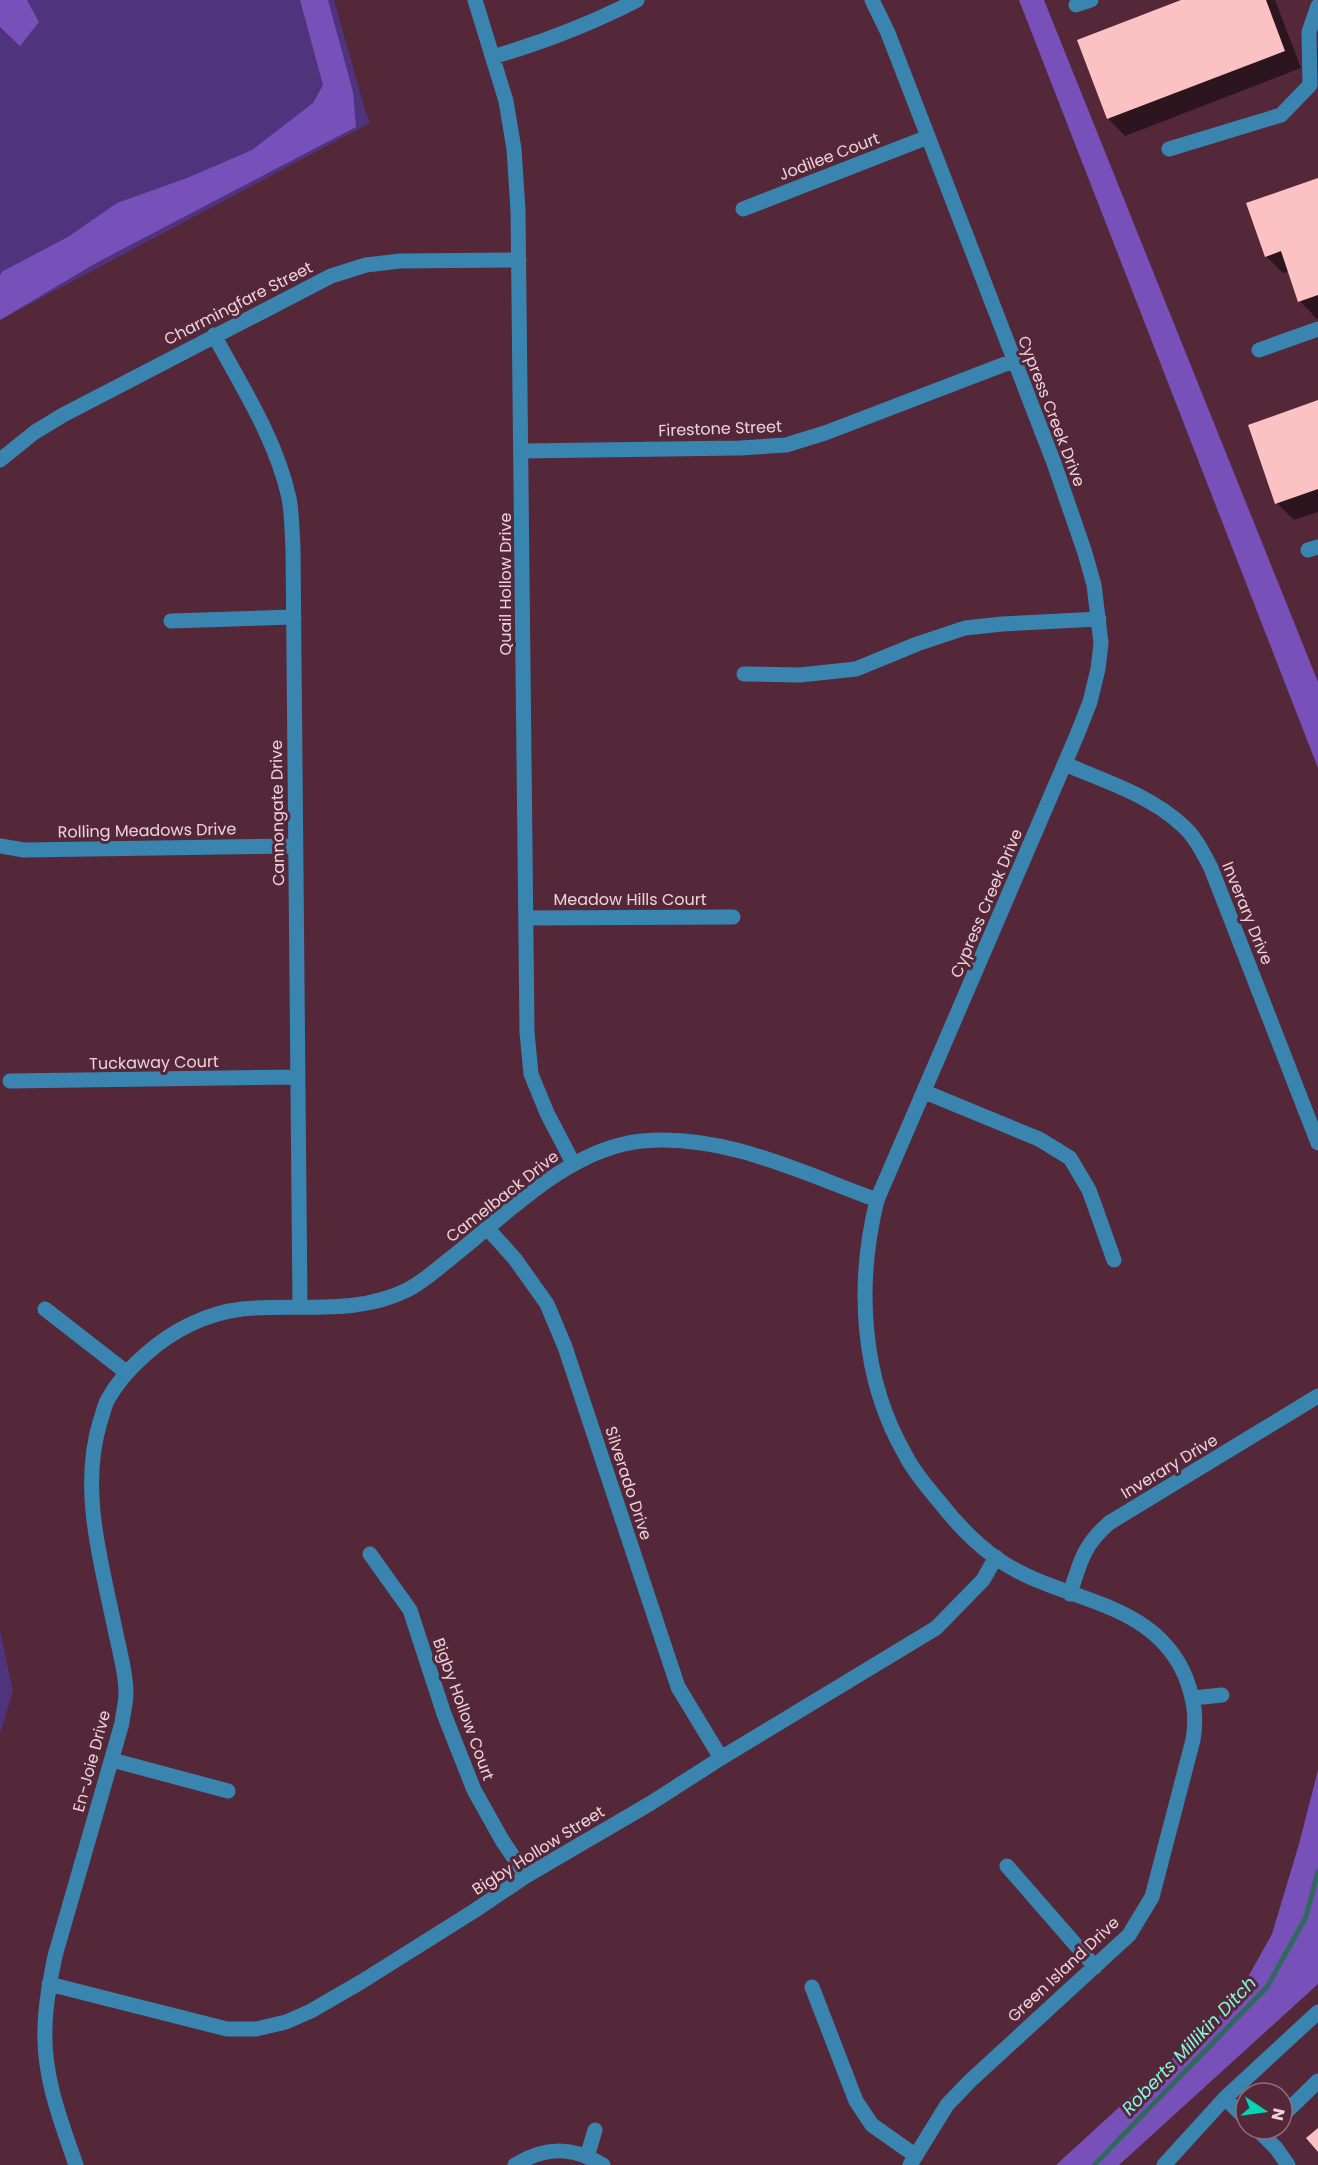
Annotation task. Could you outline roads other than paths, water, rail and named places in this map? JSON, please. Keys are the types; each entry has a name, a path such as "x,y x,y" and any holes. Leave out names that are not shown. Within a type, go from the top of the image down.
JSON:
{"street":[{"name":"Quail Hollow Drive","path":"475,0 506,101 514,149 519,260 522,451 527,1032 531,1074 547,1113 573,1163"},
{"path":"493,57 584,27 637,0"},
{"name":"Cypress Creek Drive","path":"872,0 888,33 1054,463 1094,585 1101,643 1098,669 1090,702 878,1200 869,1235 865,1280 866,1315 874,1381 906,1456 960,1527 996,1557 1038,1581 1112,1607 1140,1622 1171,1650 1193,1698"},
{"path":"1076,5 1091,0"},
{"path":"1169,149 1281,115 1310,85 1309,32 1318,6"},
{"name":"Jodilee Court","path":"743,209 928,137"},
{"name":"Charmingfare Street","path":"0,460 35,432 63,415 331,276 366,265 399,261 519,260"},
{"path":"1260,350 1318,329"},
{"name":"Cannongate Drive","path":"214,335 262,424 279,463 289,500 293,548 294,617 300,1307"},
{"name":"Firestone Street","path":"522,451 786,445 825,433 1013,361"},
{"path":"171,621 294,617"},
{"path":"744,674 800,675 856,669 965,628 1099,620"},
{"name":"Inverary Drive","path":"1065,764 1143,798 1165,811 1184,826 1200,846 1211,868 1318,1143"},
{"name":"Rolling Meadows Drive","path":"0,846 24,850 296,846"},
{"name":"Meadow Hills Court","path":"527,918 733,917"},
{"name":"Tuckaway Court","path":"10,1081 297,1077"},
{"path":"925,1092 1039,1139 1070,1158 1089,1190 1114,1260"},
{"name":"Camelback Drive","path":"157,1344 184,1326 240,1309 363,1305 408,1290 488,1229 549,1178 573,1163 604,1149 640,1141 702,1143 739,1149 878,1200"},
{"name":"Silverado Drive","path":"488,1229 515,1259 546,1304 566,1347 678,1687 721,1758"},
{"path":"45,1309 126,1372"},
{"name":"En-Joie Drive","path":"76,2165 58,2112 49,2075 44,2031 49,1984 55,1956 112,1760 122,1723 126,1694 123,1666 92,1513 90,1476 95,1439 107,1401 126,1372 157,1344"},
{"name":"Inverary Drive","path":"1070,1594 1083,1554 1095,1536 1109,1523 1318,1396"},
{"name":"Bigby Hollow Court","path":"370,1554 410,1610 444,1713 474,1790 502,1840 526,1876"},
{"name":"Bigby Hollow Street","path":"49,1984 227,2030 256,2029 286,2022 311,2011 474,1911 526,1876 651,1803 936,1628 983,1580 996,1557"},
{"path":"1193,1698 1221,1695"},
{"name":"Green Island Drive","path":"913,2160 947,2105 970,2081 1129,1935 1152,1897 1193,1740 1196,1719 1193,1698"},
{"path":"112,1760 228,1791"},
{"path":"1006,1866 1095,1967"},
{"path":"812,1987 856,2102 872,2125 913,2160"},
{"path":"1164,2165 1225,2098 1318,2012"},
{"path":"1294,2104 1318,2081"},
{"path":"1225,2098 1234,2107"},
{"path":"587,2157 595,2130"},
{"path":"1271,2141 1288,2165"},
{"path":"515,2165 527,2157 544,2151 561,2151 587,2157 603,2165"}],"waterway":[{"name":"Roberts Millikin Ditch","path":"1094,2165 1267,1987 1306,1917 1318,1871"}]}
